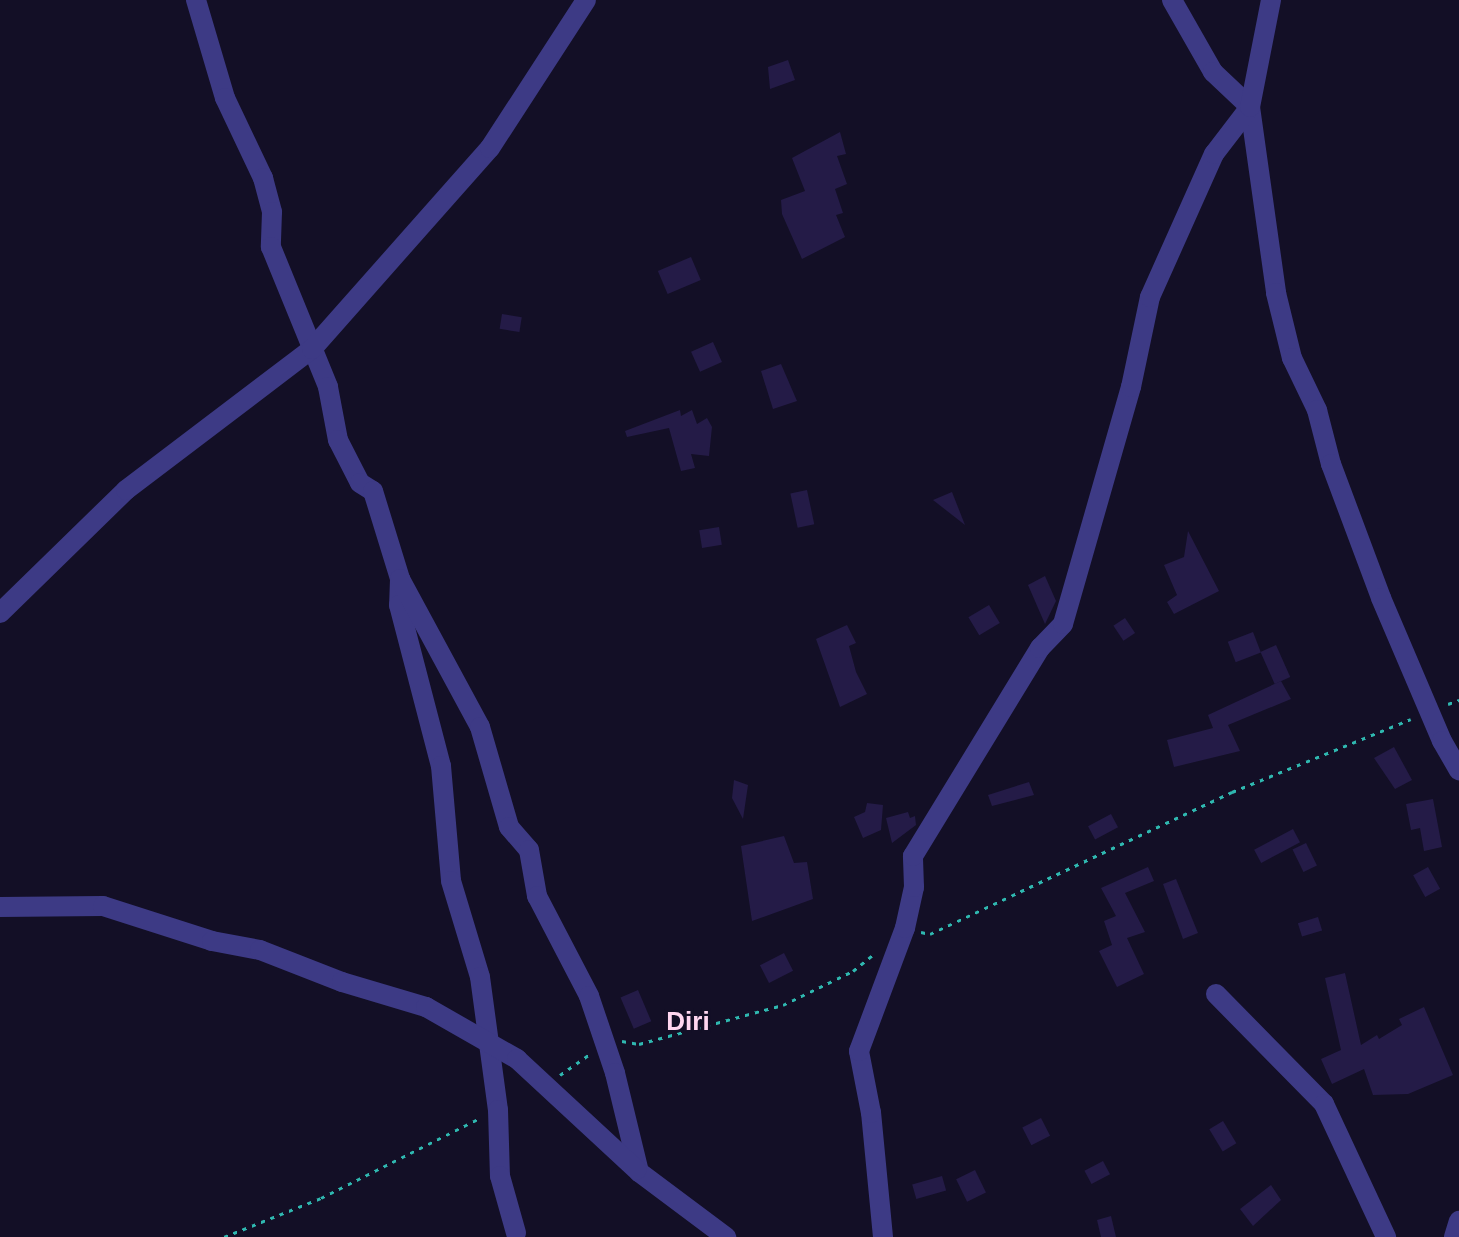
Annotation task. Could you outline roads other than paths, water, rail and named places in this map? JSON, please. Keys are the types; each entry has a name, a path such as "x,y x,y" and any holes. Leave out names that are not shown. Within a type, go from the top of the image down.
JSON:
{"street":[{"path":"196,0 225,98 263,178 272,212 271,247 328,387 338,440 360,483 373,491 400,579 480,727 509,827 529,850 537,896 589,996 639,1172"},
{"path":"0,613 126,490 312,349 490,148 586,0"},
{"path":"1172,0 1213,72 1250,107"},
{"path":"1271,0 1250,107 1276,293 1292,358 1317,410 1331,464 1429,711 1459,770"},
{"path":"883,1237 871,1113 859,1051 905,928 914,887 913,856 1040,648 1063,624 1131,387 1150,297 1214,154 1250,107"},
{"path":"400,579 399,605 418,661 443,777 447,859 474,950 498,1110 500,1176 516,1233"},
{"path":"0,907 103,906 212,941 260,950 342,982 413,1001 488,1044 546,1084 639,1172 726,1237"},
{"path":"1216,994 1324,1104 1386,1237"},
{"path":"1454,1237 1459,1221"}],"district":[{"name":"Diri","path":"688,1022"}]}
